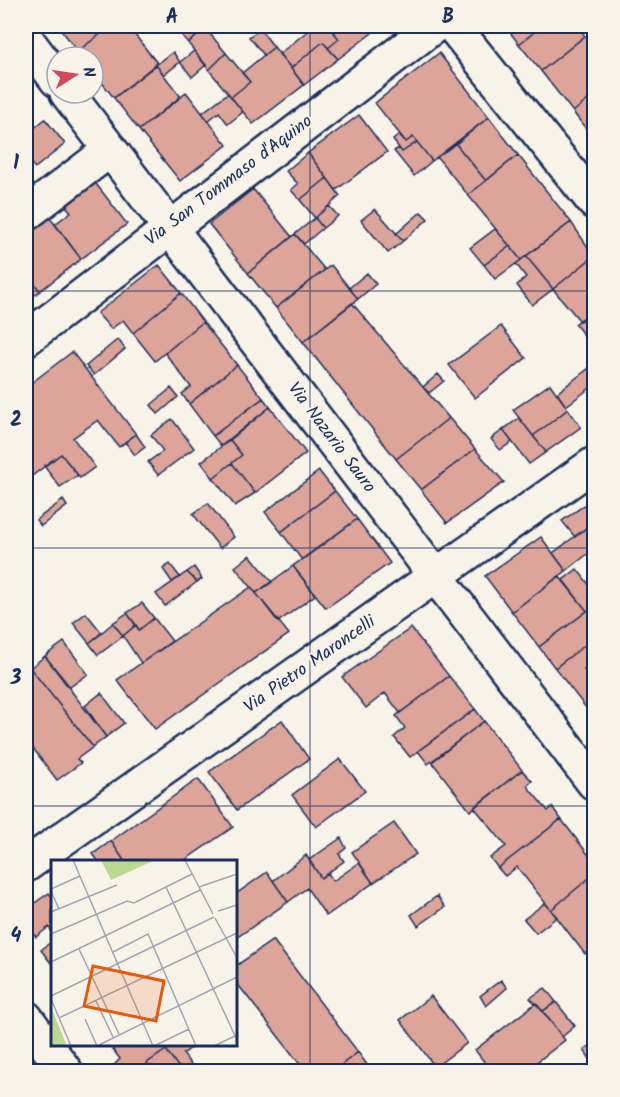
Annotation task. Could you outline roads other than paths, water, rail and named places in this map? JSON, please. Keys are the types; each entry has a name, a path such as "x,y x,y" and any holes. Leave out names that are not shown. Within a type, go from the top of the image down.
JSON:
{"street":[{"name":"Via San Tommaso d'Aquino","path":"26,339 169,227 434,26"},
{"path":"453,26 594,202"},
{"path":"26,39 45,64"},
{"name":"Via Nazario Sauro","path":"76,105 594,783"},
{"path":"26,214 110,150"},
{"name":"Via Pietro Maroncelli","path":"26,866 594,464"},
{"path":"26,1018 66,1071"}]}
